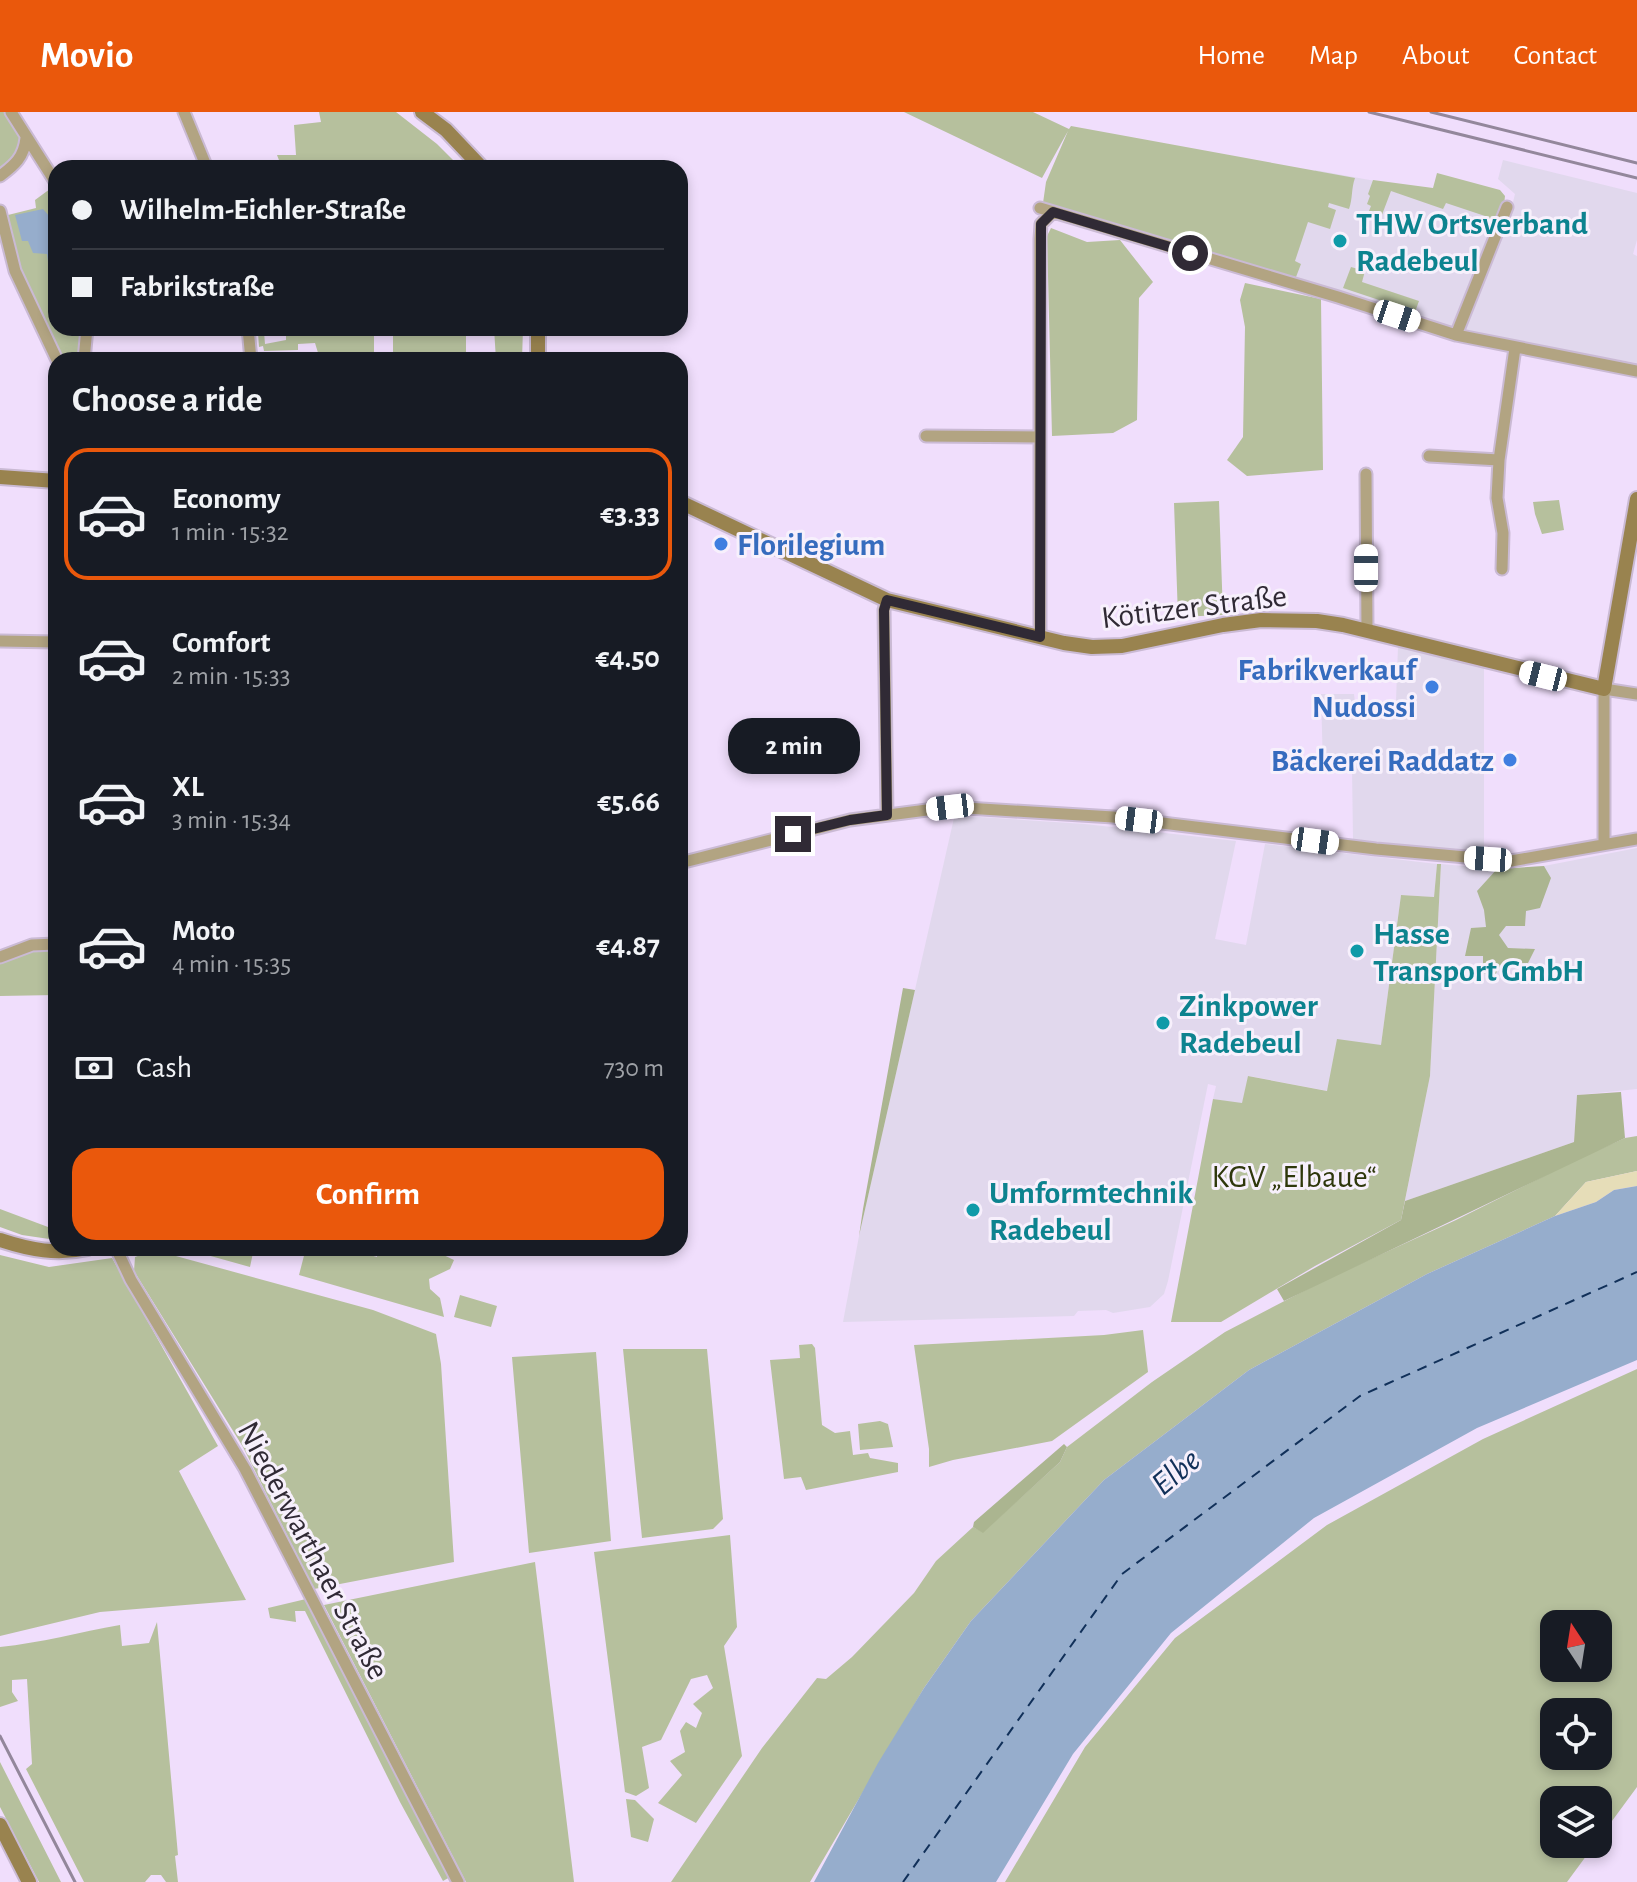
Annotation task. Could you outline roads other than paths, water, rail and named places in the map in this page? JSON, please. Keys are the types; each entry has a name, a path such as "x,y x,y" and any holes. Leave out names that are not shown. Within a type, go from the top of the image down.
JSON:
{"street":[{"path":"11,112 48,172"},
{"path":"184,112 204,160"},
{"path":"422,112 446,130 474,160"},
{"path":"0,176 22,156 26,138"},
{"path":"15,165 42,163"},
{"path":"1456,335 1507,207"},
{"path":"1040,637 1041,224 1046,210 1456,335 1637,371"},
{"path":"0,211 15,271 53,352"},
{"path":"1502,569 1503,533 1497,498 1499,460 1515,348"},
{"path":"926,436 1040,437"},
{"path":"1429,456 1499,460"},
{"path":"1366,474 1367,631"},
{"path":"0,477 48,480"},
{"path":"1604,844 1604,689 1637,499"},
{"name":"Kötitzer Straße","path":"688,506 887,600 1040,637 1092,647 1122,646 1232,623 1317,621 1604,689 1637,694"},
{"path":"887,600 884,610 887,815"},
{"path":"0,641 48,642"},
{"path":"688,861 850,820 950,807 1113,817 1376,849 1511,861 1637,839"},
{"path":"0,957 32,945 48,944"},
{"path":"0,1240 48,1251"},
{"name":"Niederwarthaer Straße","path":"120,1256 131,1280 245,1469 458,1882"},
{"path":"0,1825 29,1882"}],"water":[{"path":"43,209 48,215 48,262 47,254 33,253 28,241 22,241 15,215"},
{"name":"Elbe","path":"1637,1186 1637,1360 1477,1428 1314,1518 1171,1633 1073,1754 996,1882 814,1882 878,1763 924,1688 971,1621 1104,1480 1249,1370 1427,1274 1555,1216 1596,1202 1614,1190"}],"railway":[{"path":"1369,112 1637,178"},
{"path":"1431,112 1637,163"},
{"path":"0,1736 75,1882"}],"place":[{"name":"THW Ortsverband Radebeul","path":"1340,241"},
{"name":"Florilegium","path":"721,544"},
{"name":"Fabrikverkauf Nudossi","path":"1432,687"},
{"name":"Bäckerei Raddatz","path":"1510,760"},
{"name":"Hasse Transport GmbH","path":"1357,951"},
{"name":"Zinkpower Radebeul","path":"1163,1023"},
{"name":"Umformtechnik Radebeul","path":"973,1210"}],"park label":[{"name":"KGV „Elbaue“","path":"1294,1176"}]}
